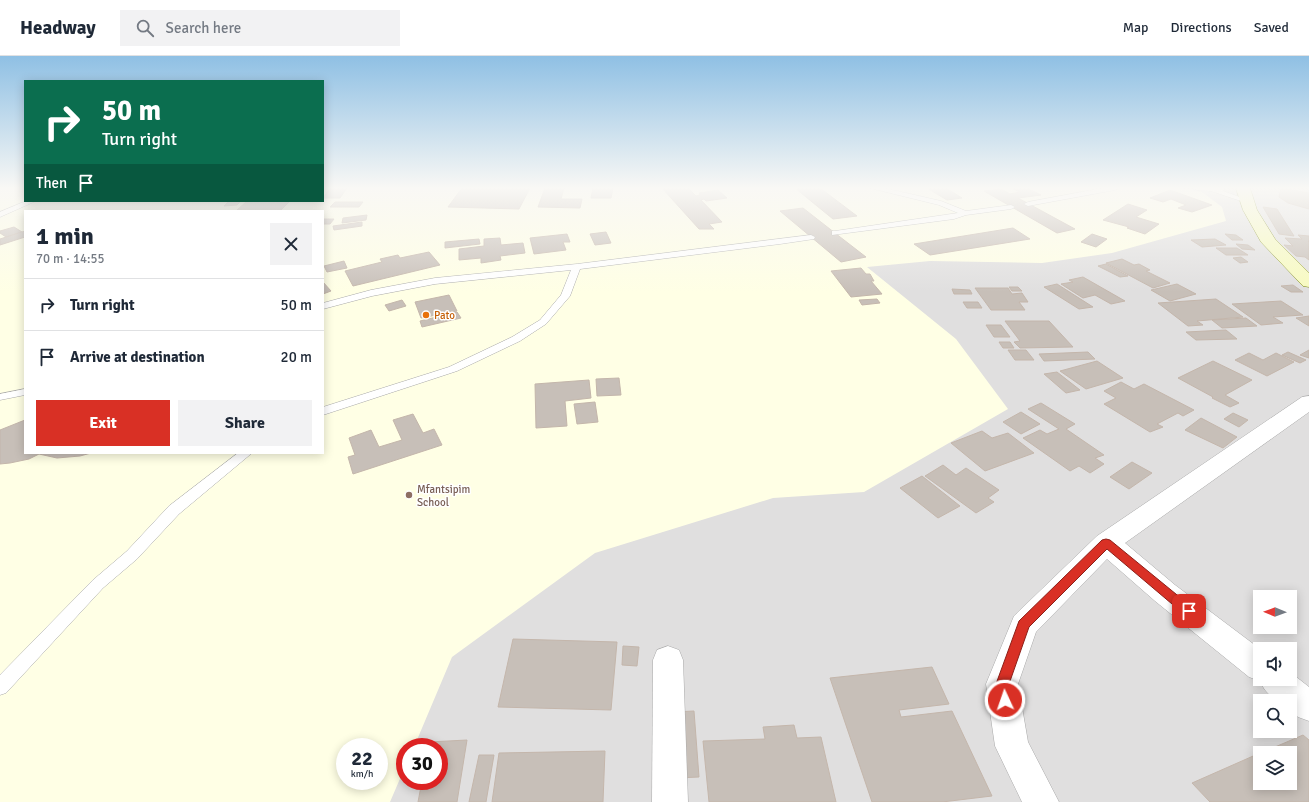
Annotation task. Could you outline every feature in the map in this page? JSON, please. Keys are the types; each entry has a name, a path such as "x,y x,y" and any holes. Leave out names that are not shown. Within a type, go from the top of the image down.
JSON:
{"street":[{"path":"1258,223 1269,242 1309,282"},
{"path":"1041,802 1012,746 1002,684 1024,625 1106,543 1309,402"},
{"path":"1106,543 1165,593 1253,662"},
{"path":"668,660 670,802"},
{"path":"1284,686 1309,706"}],"lane":[{"path":"835,233 916,223"},
{"path":"324,306 410,284 475,276 578,267 811,237"},
{"path":"324,411 453,368 516,339 543,322 565,296 578,267"},
{"path":"0,397 24,392"},
{"path":"0,688 98,584 132,554 174,510 245,454"}],"shaded area":[{"path":"0,223 24,223 24,454 324,454 324,223 1309,223 1309,802 0,802"},
{"name":"Mfantsipim School","path":"0,223 24,223 24,454 324,454 324,223 1220,223 1112,253 1042,263 930,261 867,267 956,339 1008,409 864,492 773,498 595,553 452,657 418,738 396,738 396,788 390,802 0,802"}],"building":[{"path":"362,223 362,226 334,230 333,226"},
{"path":"693,223 717,223 709,224 714,229 699,229"},
{"path":"794,223 822,223 866,257 841,262"},
{"path":"1039,223 1064,223 1075,229 1057,233"},
{"path":"1113,223 1159,224 1145,234 1127,228 1129,227"},
{"path":"1272,223 1286,223 1294,236 1279,234"},
{"path":"14,227 22,232 6,237 0,233 0,231"},
{"path":"1013,228 1030,239 930,255 914,244"},
{"path":"24,231 24,237 0,245 0,239"},
{"path":"606,232 611,243 595,245 590,234"},
{"path":"567,234 570,242 563,242 566,250 534,254 530,238"},
{"path":"1092,234 1107,239 1096,247 1081,242"},
{"path":"1225,234 1236,235 1243,240 1232,240"},
{"path":"1298,235 1309,236 1309,260 1305,257 1296,256 1284,245 1293,246 1285,238 1302,239"},
{"path":"500,238 501,245 523,243 525,253 500,256 501,260 481,263 481,258 459,260 459,249 484,246 484,239"},
{"path":"479,239 480,244 445,248 445,242"},
{"path":"1215,239 1226,245 1202,247 1191,240"},
{"path":"1236,244 1248,245 1255,250 1242,249"},
{"path":"1216,248 1237,248 1248,255 1226,255"},
{"path":"429,252 440,265 353,286 345,271 382,262 380,259 398,255 400,258"},
{"path":"1241,257 1248,262 1240,263 1233,258"},
{"path":"1122,259 1134,265 1139,264 1150,270 1146,271 1170,283 1153,288 1106,263"},
{"path":"344,261 347,268 327,272 324,266"},
{"path":"1106,264 1128,276 1120,277 1098,266"},
{"path":"861,268 866,274 870,274 874,281 871,281 882,294 851,297 831,271"},
{"path":"1083,277 1125,301 1111,304 1095,295 1083,298 1061,284 1073,282 1069,280"},
{"path":"324,283 331,291 324,294"},
{"path":"1057,284 1093,307 1079,309 1044,287"},
{"path":"1177,284 1196,294 1170,301 1151,290"},
{"path":"1293,285 1303,292 1291,292 1281,286"},
{"path":"1009,287 1018,287 1022,291 1012,291"},
{"path":"975,288 1008,288 1012,294 1022,293 1028,302 1019,302 1025,310 991,310"},
{"path":"952,289 970,290 972,294 954,294"},
{"path":"449,295 457,311 421,318 415,302"},
{"path":"877,299 880,303 862,305 859,300"},
{"path":"1216,299 1243,317 1197,321 1203,325 1188,326 1158,303"},
{"path":"402,300 406,306 389,311 385,305"},
{"path":"1281,301 1303,315 1273,317 1283,323 1261,325 1232,304"},
{"path":"963,302 978,302 982,308 967,308"},
{"path":"457,312 461,318 422,327 420,321"},
{"path":"1309,316 1309,326 1296,318"},
{"path":"1246,318 1257,326 1222,328 1212,320"},
{"path":"1005,321 1049,321 1073,347 1020,348 1014,342 1020,341"},
{"path":"986,325 1001,325 1010,337 994,337"},
{"path":"1226,330 1237,339 1196,340 1186,332"},
{"path":"999,342 1010,342 1014,348 1003,348"},
{"path":"1008,350 1026,350 1034,360 1015,360"},
{"path":"1309,350 1309,358 1300,355"},
{"path":"1088,352 1095,359 1044,361 1039,354"},
{"path":"1288,352 1306,360 1300,363 1282,355"},
{"path":"1249,353 1263,360 1276,353 1294,362 1267,376 1235,360"},
{"path":"1097,361 1123,378 1086,389 1060,371"},
{"path":"1213,361 1252,380 1225,395 1239,403 1230,407 1178,378"},
{"path":"1057,372 1080,390 1066,393 1044,374"},
{"path":"619,378 621,395 597,396 596,379"},
{"path":"589,380 591,398 565,401 567,426 536,428 535,384"},
{"path":"1121,382 1134,389 1144,384 1194,410 1183,416 1178,413 1157,424 1163,427 1150,432 1104,404 1116,398 1104,391"},
{"path":"595,402 598,422 577,424 574,404"},
{"path":"1041,403 1075,424 1066,429 1104,455 1095,458 1104,464 1090,473 1079,466 1070,471 1023,438 1040,430 1047,434 1059,429 1028,409"},
{"path":"1021,412 1040,424 1021,434 1003,422"},
{"path":"1233,413 1248,420 1239,427 1224,419"},
{"path":"413,414 423,433 434,429 442,445 353,474 348,457 355,455 349,438 371,430 379,447 402,440 393,420"},
{"path":"1201,418 1237,437 1223,448 1185,430"},
{"path":"24,420 24,454 39,454 29,459 0,464 0,430"},
{"path":"982,431 992,438 1008,433 1034,453 985,471 951,443"},
{"path":"39,454 87,454 80,456 57,458"},
{"path":"1132,462 1152,473 1129,489 1110,477"},
{"path":"943,465 956,475 966,468 999,490 988,498 994,502 976,513 925,476"},
{"path":"922,476 960,506 938,518 900,488"},
{"path":"513,639 617,642 611,710 498,707"},
{"path":"623,646 639,647 637,666 622,665"},
{"path":"932,667 949,704 899,710 901,717 952,711 992,796 942,802 872,802 830,678"},
{"path":"694,711 699,777 677,778 673,712"},
{"path":"794,725 797,738 821,737 836,802 709,802 703,741 765,739 763,727"},
{"path":"1303,735 1309,740 1309,802 1210,802 1192,783 1253,756 1253,790 1297,790 1297,746 1277,746"},
{"path":"467,740 457,802 418,802 420,790 448,790 448,741"},
{"path":"605,751 603,802 492,802 499,753"},
{"path":"479,755 494,755 486,802 469,802"}],"place":[{"name":"Pato","path":"426,315"},
{"name":"Mfantsipim School","path":"409,495"}],"route":[{"path":"1005,700 1002,684 1024,625 1106,543 1165,593 1189,611"}]}
